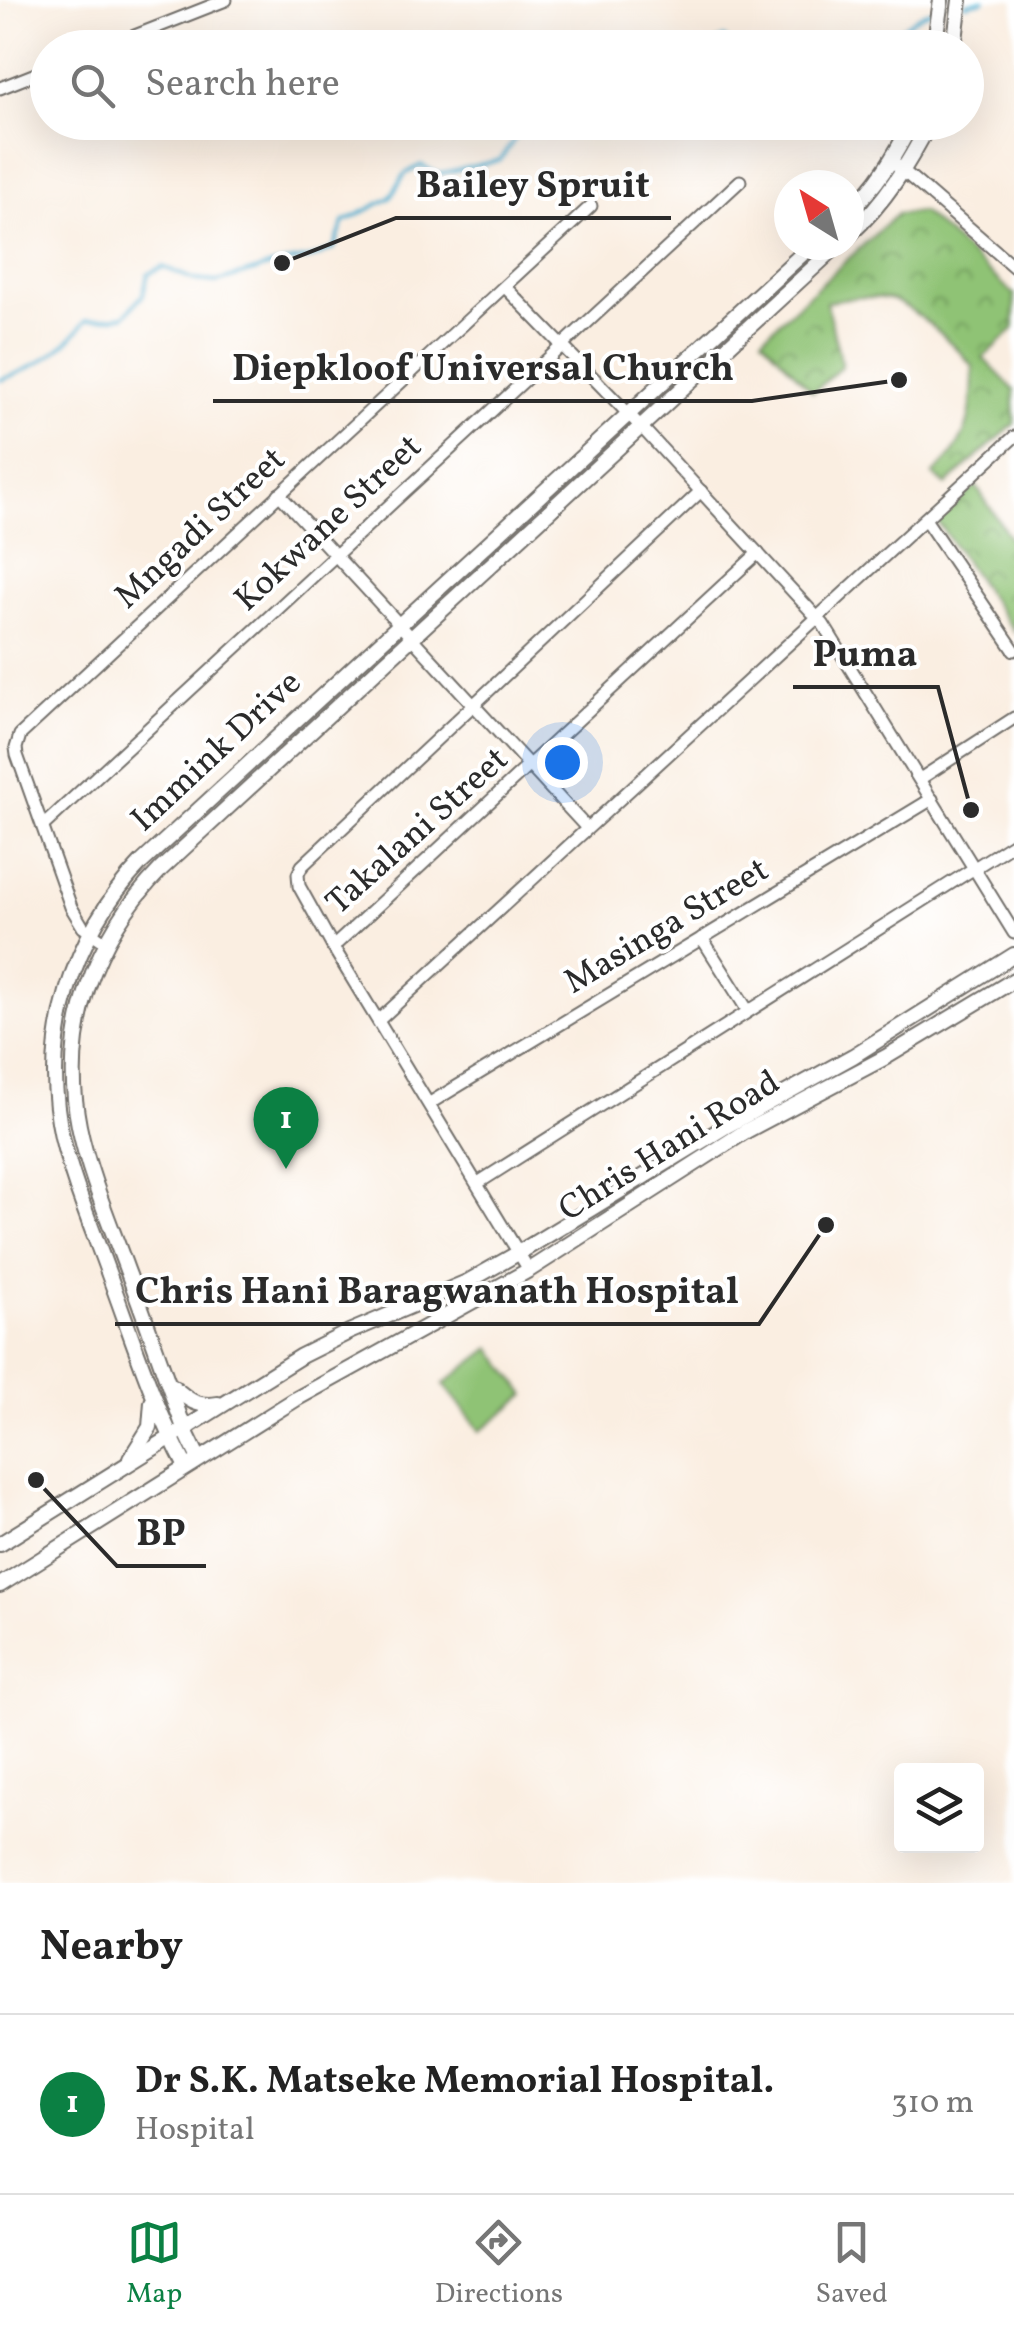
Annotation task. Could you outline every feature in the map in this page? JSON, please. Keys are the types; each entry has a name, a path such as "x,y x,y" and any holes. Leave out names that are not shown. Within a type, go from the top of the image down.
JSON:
{"main road":[{"path":"956,30 959,3"},
{"path":"864,197 898,166 906,140"},
{"path":"864,219 878,205 917,140"},
{"name":"Immink Drive","path":"177,1432 151,1390 75,1180 59,1122 55,1062 60,1021 72,974 90,933 118,889 142,862 796,260"},
{"name":"Immink Drive","path":"168,1382 78,1121 73,1067 79,1018 87,986 106,942 134,899 161,869 822,260"},
{"name":"Chris Hani Road","path":"0,1544 301,1356 467,1282 728,1125 853,1056 1014,954"},
{"name":"Chris Hani Road","path":"0,1586 321,1385 530,1270 746,1130 886,1057 1014,980"},
{"path":"168,1382 199,1405 228,1402"},
{"path":"168,1382 177,1432 193,1463"},
{"path":"126,1464 152,1420 151,1390"}],"street":[{"path":"150,30 226,0"},
{"path":"0,88 30,76"},
{"path":"898,166 1014,267"},
{"name":"Kokwane Street","path":"43,826 740,181"},
{"name":"Mngadi Street","path":"90,933 71,908 17,755 20,735 591,206"},
{"path":"505,287 817,616 1014,933"},
{"path":"379,1020 1014,436"},
{"path":"530,1270 333,947 297,880 302,866 702,492"},
{"path":"280,494 586,828"},
{"path":"925,519 1014,650"},
{"name":"Takalani Street","path":"333,947 758,553"},
{"path":"920,779 1014,718"},
{"name":"Masinga Street","path":"430,1103 932,799"},
{"path":"478,1182 1014,843"},
{"path":"90,933 106,942"},
{"path":"702,938 748,1011"}],"green space":[{"path":"922,212 1014,294 1014,329 983,358 1014,390 1014,424 946,485 933,475 955,450 967,425 973,366 927,322 888,299 861,297 826,302 842,366 813,392 762,338 847,260 864,260 864,244 897,214"},
{"path":"976,486 1014,544 1014,632 936,520"},
{"path":"491,1348 526,1395 480,1431 444,1384"}],"waterway":[{"path":"965,4 984,0"},
{"path":"899,30 937,9"},
{"path":"0,380 49,357 86,320 124,316 143,295 148,274 163,267 195,280 217,282 315,257 334,248 344,222 390,198 405,174 421,165 438,174 500,160 514,140"}],"place":[{"name":"Bailey Spruit","path":"282,263"},
{"name":"Diepkloof Universal Church","path":"899,380"},
{"name":"Puma","path":"971,810"},
{"name":"Dr S.K. Matseke Memorial Hospital.","path":"286,1169"},
{"name":"Chris Hani Baragwanath Hospital","path":"826,1225"},
{"name":"BP","path":"36,1480"}]}
